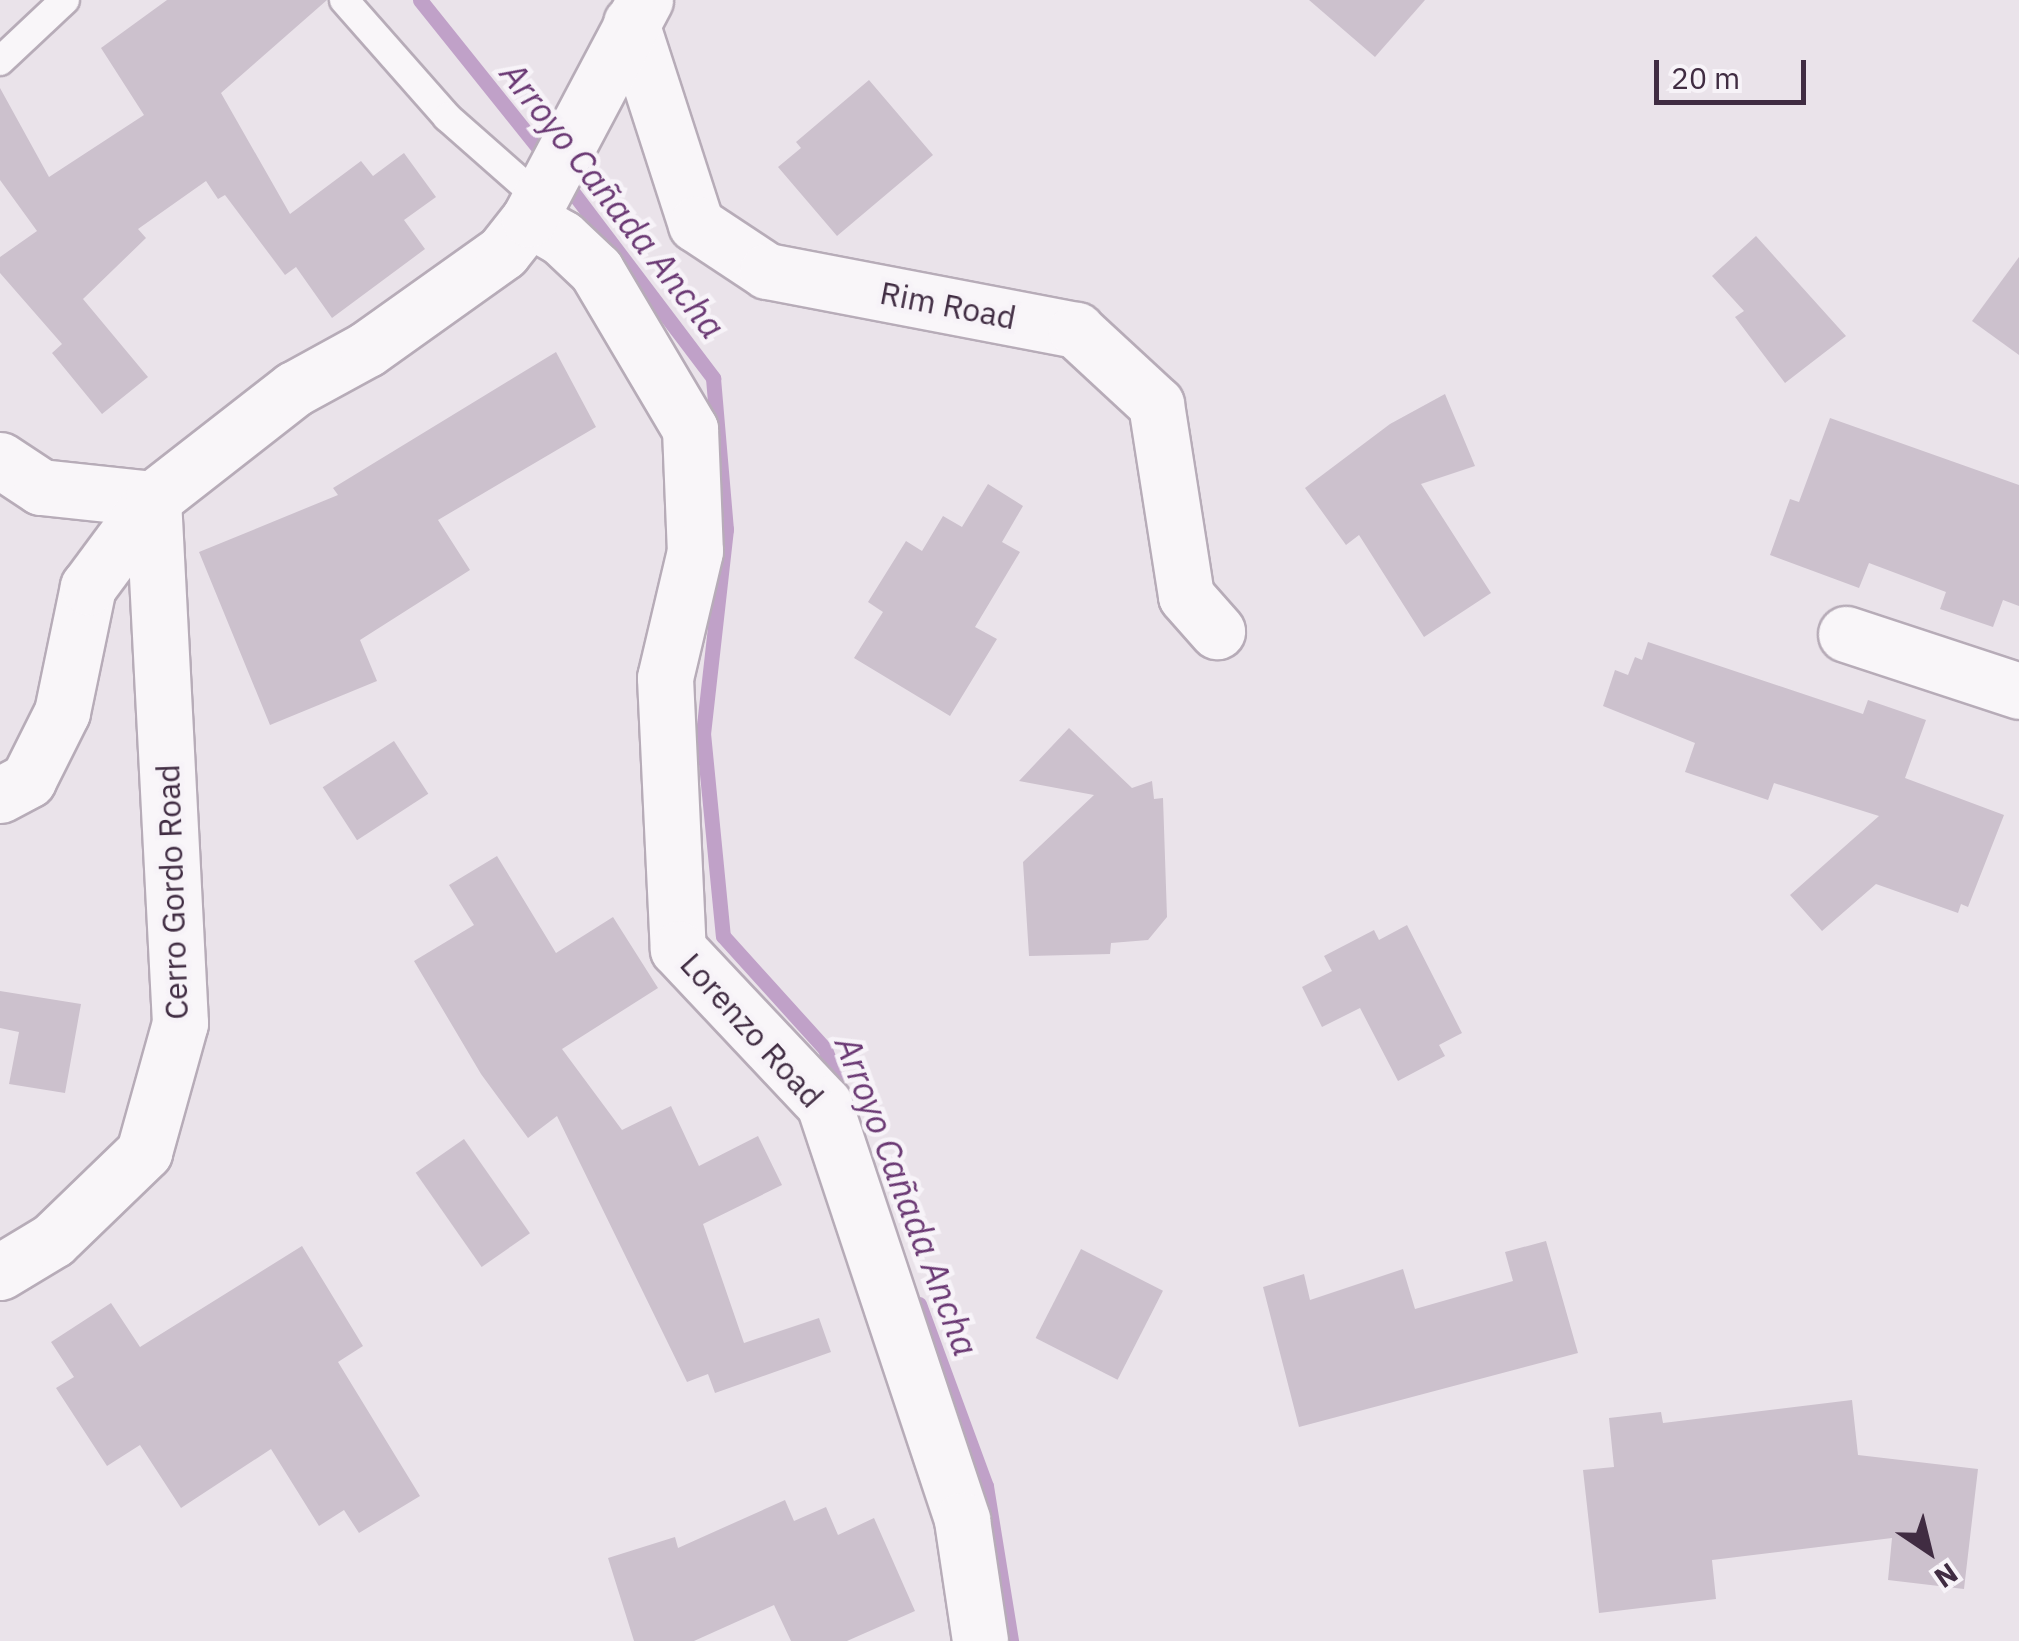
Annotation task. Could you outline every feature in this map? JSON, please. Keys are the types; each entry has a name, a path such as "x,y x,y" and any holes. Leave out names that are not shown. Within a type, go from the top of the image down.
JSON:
{"street":[{"path":"0,795 28,780 62,712 88,586 153,499 294,389 438,302 503,252 535,209 638,12"},
{"name":"Rim Road","path":"638,12 696,224 767,271 1076,330 1156,404 1186,596 1217,630"},
{"name":"Lorenzo Road","path":"535,209 596,270 690,429 696,551 665,678 678,949 824,1104 962,1520 980,1641"},
{"path":"0,460 40,486 153,499"},
{"name":"Cerro Gordo Road","path":"0,1272 53,1240 144,1152 180,1023 153,499"},
{"path":"1846,634 2019,691"}],"lane":[{"path":"0,61 65,0"},
{"path":"344,0 535,209"}],"building":[{"path":"167,0 327,0 221,93 290,214 361,161 373,176 404,153 436,197 404,220 425,249 332,318 296,267 285,275 225,195 218,199 206,181 138,229 146,238 83,299 148,377 102,414 52,353 62,344 0,273 0,257 37,231 0,180 0,88 49,177 144,115 101,48"},
{"path":"1309,0 1425,0 1375,57"},
{"path":"869,80 933,155 837,236 778,167 801,148 796,142"},
{"path":"1756,236 1846,336 1785,383 1735,317 1744,311 1712,276"},
{"path":"2019,257 2019,355 1972,321"},
{"path":"556,352 596,427 438,520 470,570 360,640 377,681 270,725 199,552 338,495 333,488"},
{"path":"1445,394 1475,466 1421,484 1491,593 1424,637 1359,535 1346,545 1305,488 1390,424"},
{"path":"1830,418 2019,485 2019,606 2003,600 1993,627 1940,609 1946,592 1869,563 1859,588 1770,555 1790,499 1799,502"},
{"path":"988,484 1023,506 1002,542 1020,552 975,627 997,639 950,716 854,658 883,612 868,602 906,541 922,551 943,516 962,527"},
{"path":"1648,642 1863,714 1868,700 1926,720 1905,778 2004,815 1968,907 1961,904 1958,913 1876,884 1822,931 1790,895 1879,816 1774,783 1768,800 1685,772 1695,743 1603,706 1615,670 1628,675 1635,657 1642,660"},
{"path":"1069,728 1132,788 1152,781 1154,799 1163,798 1167,917 1148,940 1111,943 1110,954 1029,956 1023,862 1094,795 1019,781"},
{"path":"394,741 428,794 357,840 323,787"},
{"path":"497,856 556,953 613,917 658,988 562,1049 622,1130 671,1106 699,1166 758,1136 782,1185 703,1224 744,1343 819,1318 831,1352 715,1393 708,1374 687,1382 557,1116 528,1138 481,1074 414,961 474,925 449,885"},
{"path":"1407,925 1462,1033 1439,1045 1445,1056 1398,1081 1360,1008 1322,1027 1302,987 1332,971 1324,956 1374,930 1379,940"},
{"path":"0,991 81,1004 65,1093 9,1084 19,1032 0,1028"},
{"path":"464,1139 530,1233 482,1267 416,1173"},
{"path":"1546,1241 1578,1353 1299,1427 1263,1287 1304,1274 1310,1300 1403,1269 1415,1309 1513,1281 1505,1252"},
{"path":"302,1246 363,1346 338,1362 420,1496 359,1533 344,1510 319,1526 271,1449 181,1508 140,1445 107,1466 56,1388 74,1377 51,1342 111,1303 140,1347"},
{"path":"1081,1249 1163,1291 1118,1380 1036,1338"},
{"path":"1852,1400 1858,1455 1978,1469 1964,1589 1888,1580 1892,1538 1712,1560 1716,1599 1599,1613 1583,1470 1614,1467 1609,1418 1661,1412 1663,1423"},
{"path":"785,1500 794,1521 826,1507 838,1535 874,1518 915,1611 847,1641 791,1641 774,1605 694,1641 634,1641 608,1558 675,1537 678,1548"}],"waterway":[{"name":"Arroyo Cañada Ancha","path":"420,0 548,160"},
{"name":"Arroyo Cañada Ancha","path":"562,178 713,378 726,529 703,733 723,936 825,1049 842,1095"},
{"name":"Arroyo Cañada Ancha","path":"919,1304 986,1486 1011,1641"}]}
